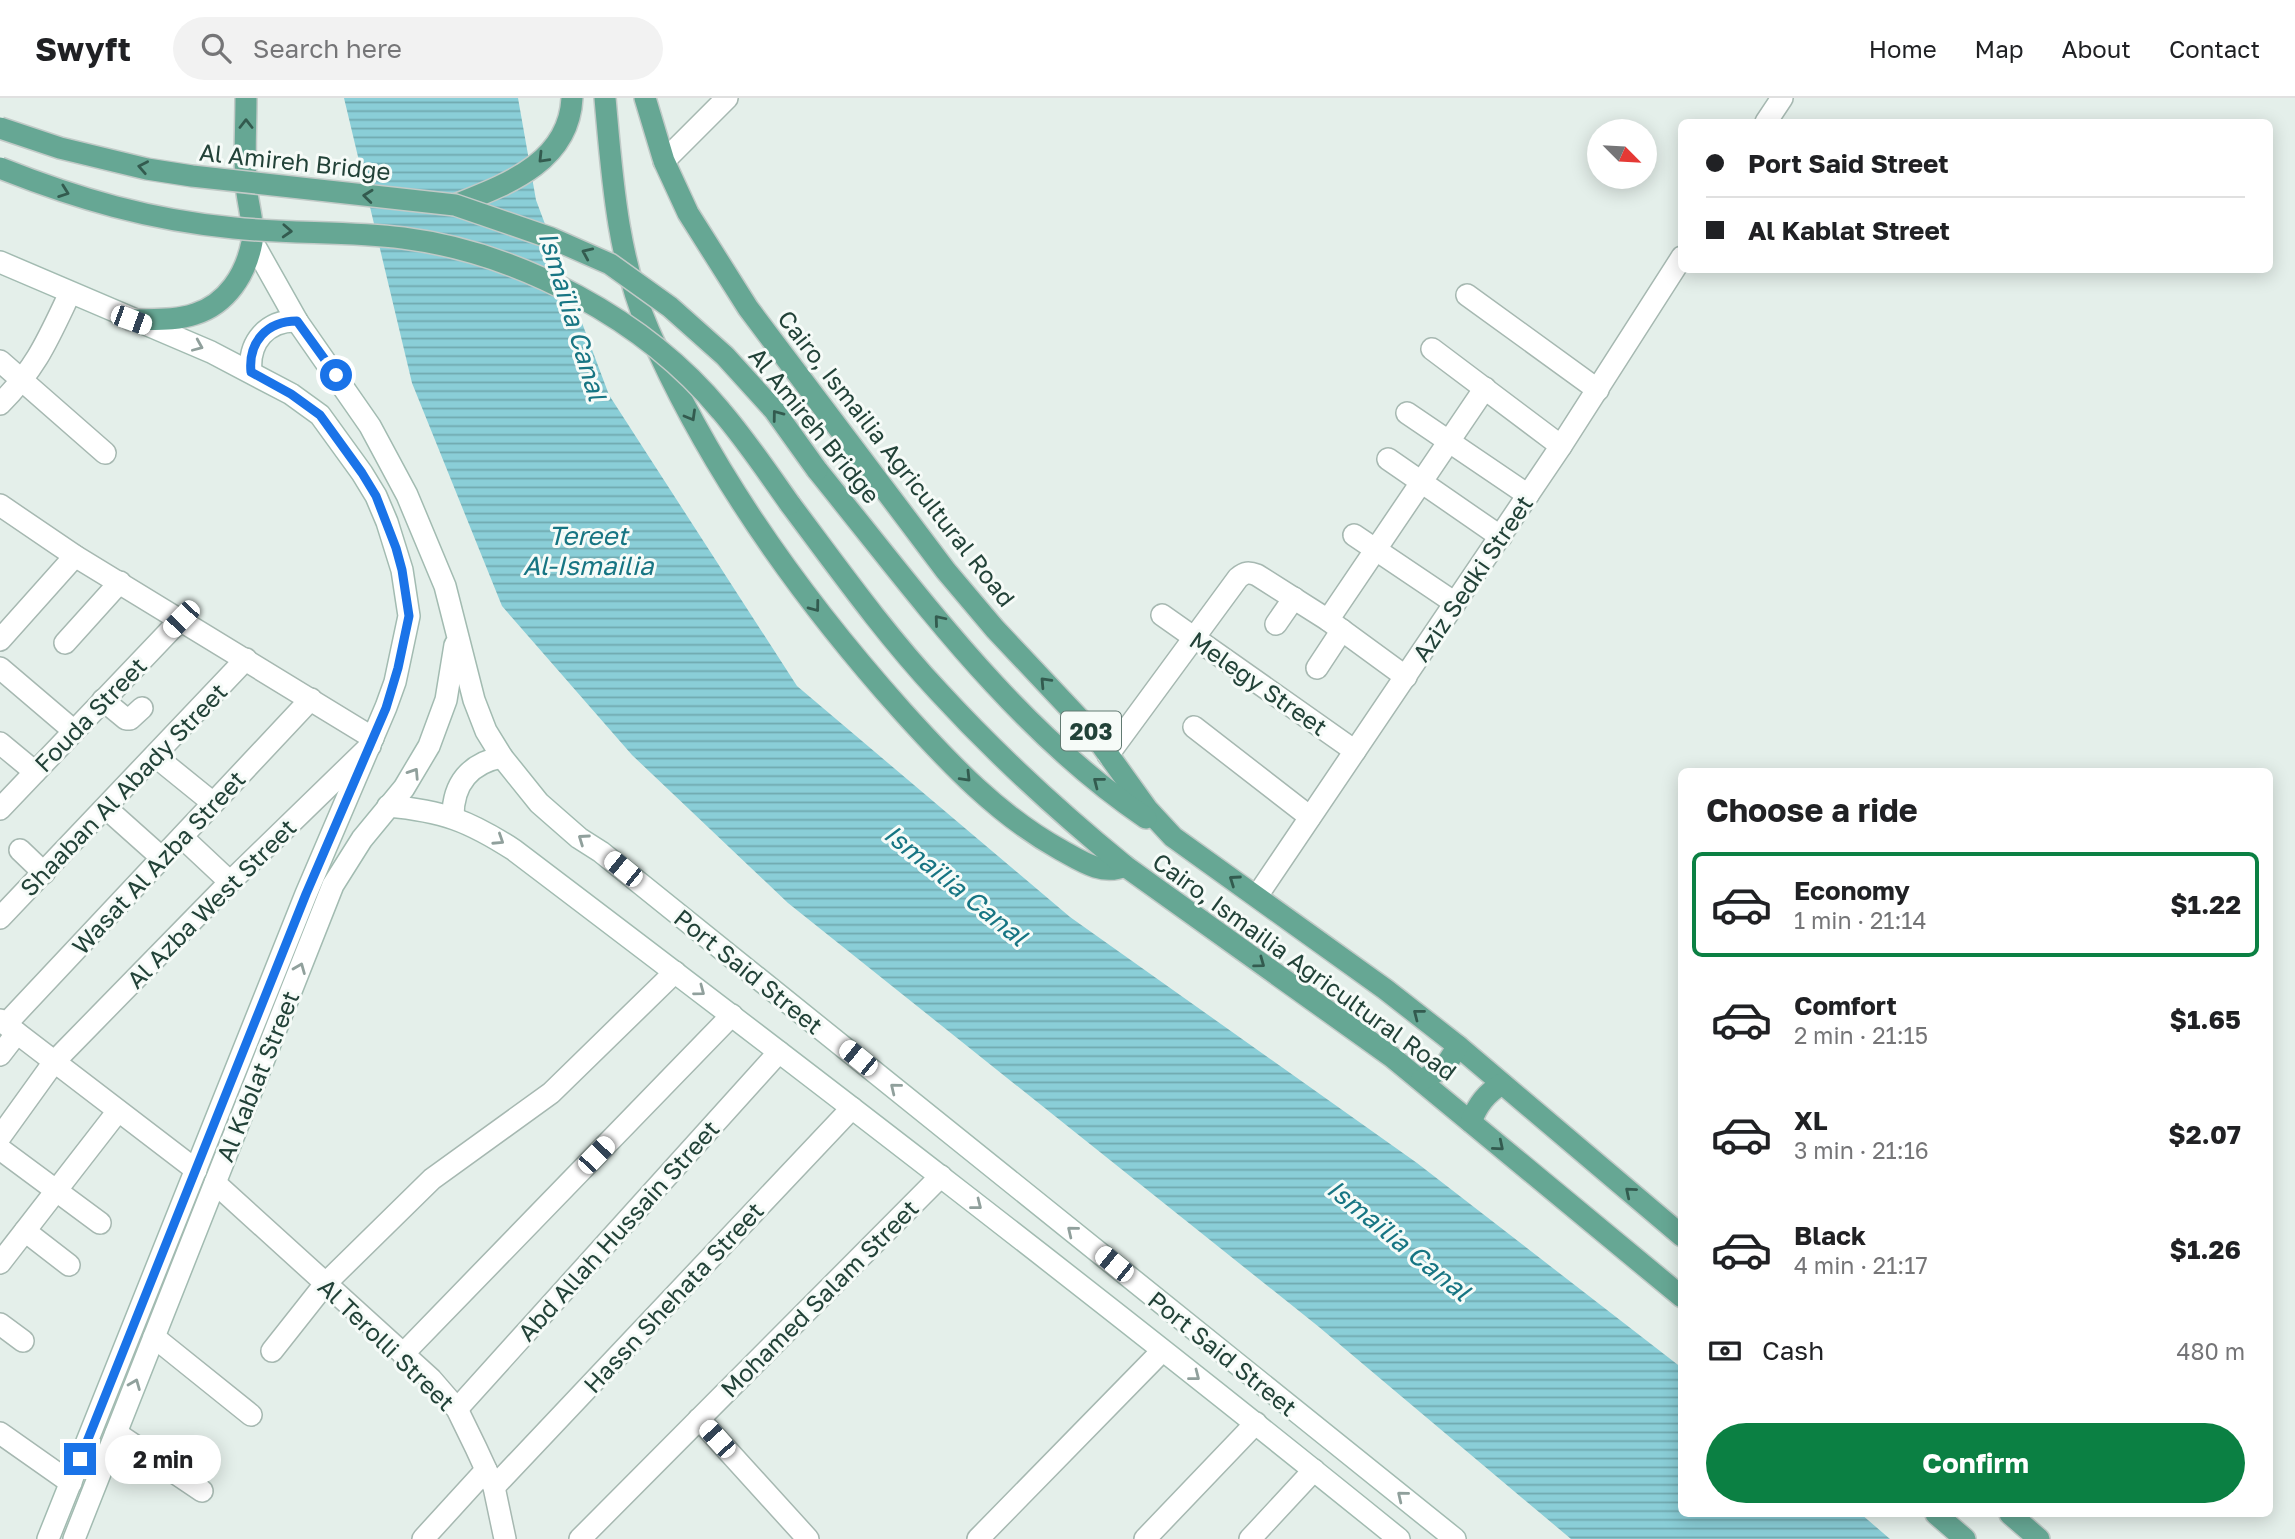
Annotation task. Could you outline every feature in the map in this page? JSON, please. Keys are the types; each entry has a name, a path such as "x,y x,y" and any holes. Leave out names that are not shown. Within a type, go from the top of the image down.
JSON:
{"main road":[{"path":"131,320 178,318 196,314 230,292 241,276 252,241 246,181 246,98"},
{"path":"455,205 527,173 548,155 563,131 572,98"},
{"name":"Cairo, Ismailia Agricultural Road","path":"605,98 613,192 628,267 648,329 684,403 758,528 861,665 917,727 1000,809 1040,838 1093,867 1112,870 1125,866 1392,1057 1678,1294"},
{"name":"Cairo, Ismailia Agricultural Road","path":"645,98 664,161 688,213 742,299 899,511 995,629 1092,732 1148,810 1173,836 1370,977 1458,1046 1678,1233"},
{"name":"Al Amireh Bridge","path":"0,128 60,148 159,170 455,205 551,238 610,264 670,307 725,356 774,410 817,470 933,614 993,683 1088,774 1173,836"},
{"path":"0,168 97,204 143,215 236,228 402,238 456,248 509,264 570,292 632,329 680,369 720,409 868,609 938,691 1013,768 1125,866"},
{"path":"1421,1080 1444,1068 1458,1046"},
{"path":"1471,1122 1479,1104 1493,1089 1502,1084"},
{"path":"1939,1517 1965,1539"},
{"path":"2013,1517 2039,1539"}],"street":[{"path":"664,161 726,98"},
{"path":"1768,119 1782,98"},
{"name":"Port Said Street","path":"252,241 297,321 349,394 390,460 434,555 445,586 474,700 486,732 519,781 558,821 612,861 1455,1539"},
{"name":"Aziz Sedki Street","path":"1257,896 1562,446 1678,263"},
{"name":"Al Kablat Street","path":"1,266 211,352 291,394 320,415 369,485 387,522 402,570 409,616 395,682 306,894 48,1539"},
{"path":"0,404 23,381 38,359 70,293"},
{"path":"1467,295 1598,390"},
{"path":"251,372 251,354 259,337 273,325 297,321"},
{"path":"1432,349 1562,446"},
{"path":"0,361 105,453"},
{"path":"1317,668 1335,625 1376,550 1485,388"},
{"path":"1407,413 1528,495"},
{"path":"1388,459 1501,537"},
{"path":"0,505 75,556 311,699 371,742"},
{"path":"1354,535 1455,603"},
{"path":"0,640 75,556"},
{"path":"1108,755 1243,573 1250,572 1294,598 1406,677"},
{"path":"65,643 120,582"},
{"path":"1276,625 1294,598"},
{"name":"Melegy Street","path":"1162,615 1355,751"},
{"name":"Fouda Street","path":"0,809 181,619"},
{"name":"Al Kablat Street","path":"74,1539 333,885 362,839 417,768 439,723 452,676 455,626"},
{"name":"Shaaban Al Abady Street","path":"0,918 246,659"},
{"path":"2,672 74,731"},
{"name":"Wasat Al Azba Street","path":"0,1055 8,1026 311,699"},
{"path":"103,700 126,719 130,719 142,708"},
{"path":"1194,727 1310,817"},
{"name":"Al Azba West Street","path":"1,1138 54,1062 371,742"},
{"path":"0,743 35,772"},
{"path":"155,756 213,803"},
{"path":"453,817 455,792 461,781 479,764 502,757"},
{"name":"Port Said Street","path":"388,806 422,809 453,817 480,828 514,850 941,1176 1399,1539"},
{"path":"106,808 162,858"},
{"path":"182,837 230,882"},
{"path":"19,850 44,873"},
{"path":"272,1351 325,1284 432,1179 551,1093 675,972"},
{"path":"403,1354 732,1016"},
{"path":"8,1026 195,1170"},
{"name":"Abd Allah Hussain Street","path":"457,1409 779,1052"},
{"name":"Hassn Shehata Street","path":"423,1539 490,1478 852,1108"},
{"path":"0,1263 118,1111"},
{"path":"1,1138 56,1191 100,1223"},
{"name":"Mohamed Salam Street","path":"580,1539 941,1176"},
{"name":"Al Terolli Street","path":"215,1183 431,1379 457,1409 490,1478 505,1539"},
{"path":"25,1231 69,1265"},
{"path":"0,1324 23,1342"},
{"path":"154,1337 251,1415"},
{"path":"978,1539 1163,1351"},
{"path":"699,1419 808,1539"},
{"path":"1145,1539 1256,1423"},
{"path":"0,1433 71,1483"},
{"path":"116,1433 202,1491"},
{"path":"1250,1539 1314,1470"}],"water":[{"name":"Tereet Al-Ismailia","path":"344,98 518,98 536,200 609,395 797,686 1070,917 1417,1163 1678,1365 1678,1517 1864,1517 1890,1539 1571,1539 1319,1327 788,903 632,755 502,606 412,383"}],"route":[{"path":"80,1459 306,894 386,708 402,653 409,616 407,593 396,548 376,496 320,415 291,394 251,372 251,354 259,337 266,330 281,322 297,321 336,375"}],"water label":[{"name":"Ismaïlia Canal","path":"573,316"},
{"name":"Ismaïlia Canal","path":"956,885"},
{"name":"Ismaïlia Canal","path":"1399,1240"}]}
